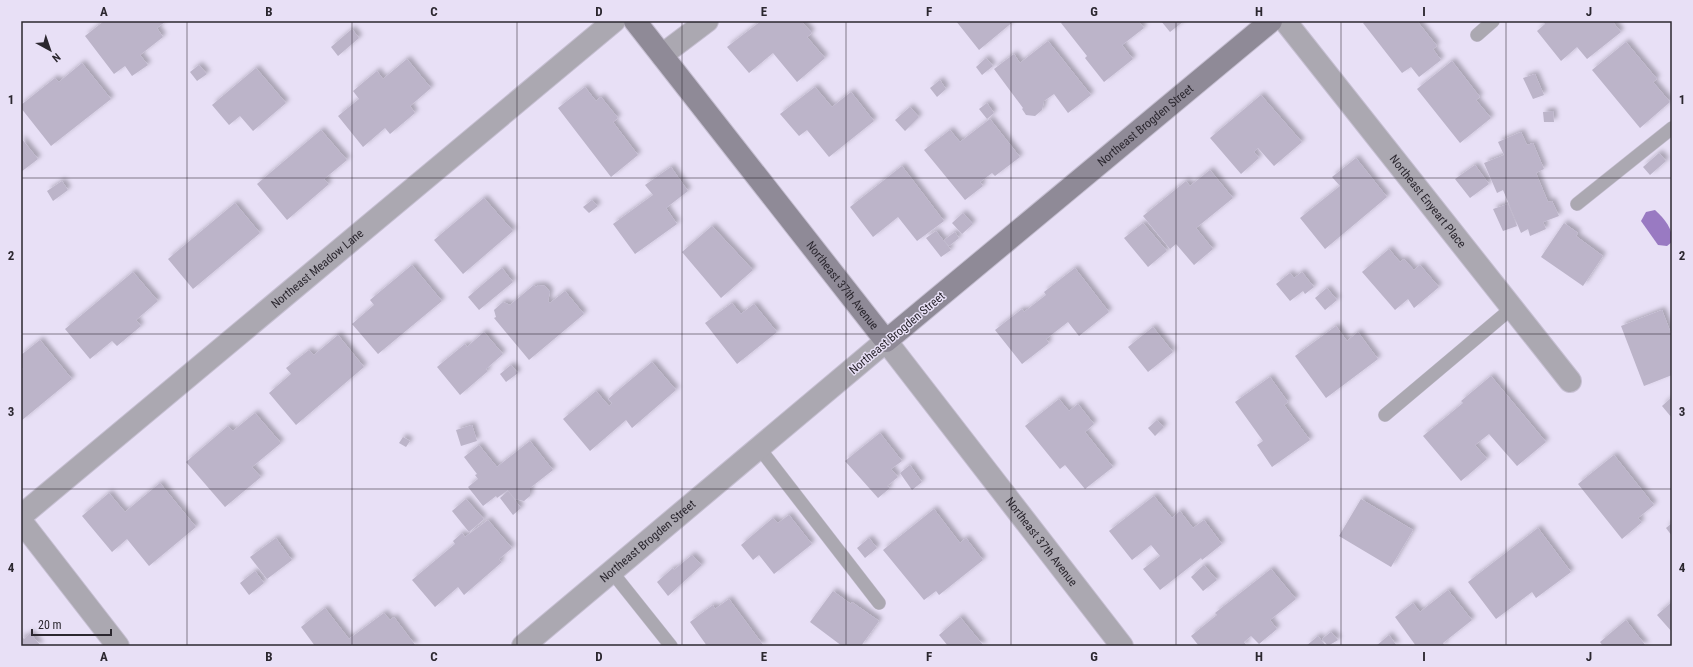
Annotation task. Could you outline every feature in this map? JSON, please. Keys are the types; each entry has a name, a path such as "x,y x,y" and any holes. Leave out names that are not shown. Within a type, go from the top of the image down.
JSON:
{"street":[{"name":"Northeast Meadow Lane","path":"21,516 614,21"},
{"name":"Northeast 37th Avenue","path":"635,21 886,341 1122,646"},
{"path":"662,54 707,21"},
{"name":"Northeast Brogden Street","path":"523,646 886,341 1271,21"},
{"name":"Northeast Enyeart Place","path":"1285,21 1570,381"},
{"path":"21,521 118,646"}],"lane":[{"path":"1477,35 1493,21"},
{"path":"1577,204 1672,128"},
{"path":"1385,415 1512,308"},
{"path":"760,448 879,603"},
{"path":"612,572 671,646"}],"shaded area":[{"path":"1655,210 1670,229 1672,242 1667,246 1658,245 1641,221 1646,212"}],"building":[{"path":"104,21 166,21 157,28 163,37 140,55 148,65 132,76 125,66 114,74 85,36"},
{"path":"761,21 801,21 812,33 807,37 825,58 797,82 773,53 749,73 727,47"},
{"path":"956,21 1014,21 979,50"},
{"path":"1063,21 1138,21 1144,28 1122,45 1133,59 1104,82 1085,58 1087,56 1061,23"},
{"path":"1161,21 1184,21 1170,32"},
{"path":"1366,21 1417,21 1437,46 1433,49 1441,60 1419,77 1411,67 1402,73 1363,23"},
{"path":"1543,21 1612,21 1621,32 1587,59 1577,47 1561,61 1537,31 1545,24"},
{"path":"352,29 359,38 338,56 331,47"},
{"path":"1048,41 1091,95 1068,113 1054,94 1044,101 1042,110 1035,116 1026,115 1022,109 1023,108 994,69 1014,54 1020,63"},
{"path":"1626,42 1657,79 1653,82 1670,102 1640,128 1592,70"},
{"path":"986,58 993,66 982,75 976,67"},
{"path":"407,59 431,88 410,106 415,113 390,134 385,128 363,147 338,116 359,99 353,91 377,71 383,79"},
{"path":"1452,61 1480,97 1476,100 1491,118 1460,143 1417,89"},
{"path":"82,63 111,99 51,146 21,108 21,105 55,78 59,82"},
{"path":"199,65 207,74 197,81 190,72"},
{"path":"256,68 286,103 253,131 240,116 229,125 212,105"},
{"path":"1535,74 1544,95 1533,99 1523,78"},
{"path":"940,80 946,89 937,97 930,88"},
{"path":"585,87 596,101 601,97 618,118 613,122 638,155 611,177 558,108"},
{"path":"815,87 832,107 851,92 874,121 829,157 807,130 799,136 780,114"},
{"path":"1261,95 1302,142 1274,166 1258,148 1254,152 1259,158 1241,174 1210,138"},
{"path":"987,103 994,113 987,119 979,109"},
{"path":"910,107 919,117 905,131 895,120"},
{"path":"1553,111 1554,122 1544,122 1543,112"},
{"path":"990,119 1020,157 995,176 992,173 980,182 983,186 965,200 924,150 950,130 960,142"},
{"path":"321,130 347,160 324,179 329,184 287,220 257,184"},
{"path":"1521,132 1527,145 1533,143 1544,169 1536,173 1548,202 1552,201 1559,216 1543,222 1546,229 1530,236 1528,229 1521,233 1503,190 1497,193 1484,163 1504,155 1498,142"},
{"path":"21,138 38,159 21,172"},
{"path":"1659,153 1666,161 1650,175 1643,167"},
{"path":"1356,158 1387,197 1325,249 1300,218 1340,186 1332,177"},
{"path":"1475,165 1489,184 1470,198 1455,179"},
{"path":"902,166 944,221 917,241 898,217 873,237 850,207"},
{"path":"671,167 688,191 666,208 677,224 635,254 613,224 653,195 645,185"},
{"path":"1210,170 1233,198 1196,228 1213,249 1194,265 1176,244 1170,249 1143,216 1186,181 1190,186"},
{"path":"62,181 68,190 53,201 47,191"},
{"path":"484,198 513,231 463,274 434,240"},
{"path":"592,200 598,206 589,213 583,207"},
{"path":"235,203 260,233 193,289 168,259"},
{"path":"1508,204 1517,226 1503,231 1493,209"},
{"path":"963,213 973,224 962,234 952,223"},
{"path":"1143,223 1167,251 1148,267 1124,238"},
{"path":"1564,223 1578,233 1576,236 1603,256 1583,286 1541,257"},
{"path":"712,226 753,270 721,298 682,252"},
{"path":"936,231 951,250 941,257 926,238"},
{"path":"955,232 959,238 949,246 944,240"},
{"path":"1389,249 1400,262 1404,259 1414,270 1420,265 1439,287 1414,308 1408,299 1395,310 1362,272"},
{"path":"412,265 442,301 378,354 352,324 374,305 370,300"},
{"path":"502,268 513,282 479,310 468,297"},
{"path":"1075,268 1109,312 1079,336 1068,322 1046,339 1049,343 1022,364 995,330 1022,309 1024,312 1046,295 1044,292"},
{"path":"133,272 158,301 136,320 141,326 117,346 112,341 90,359 65,329"},
{"path":"1302,272 1314,287 1305,294 1303,291 1290,301 1276,284 1290,273 1294,278"},
{"path":"534,285 536,287 538,285 545,286 550,292 548,301 550,303 565,291 584,314 529,360 494,318 496,317 494,310 503,302 510,305"},
{"path":"1327,288 1337,300 1325,310 1315,298"},
{"path":"732,303 741,314 754,304 777,332 737,364 705,323"},
{"path":"1662,310 1672,336 1672,375 1644,386 1621,326"},
{"path":"1336,326 1347,341 1358,332 1378,359 1326,398 1295,356"},
{"path":"1153,327 1173,352 1148,372 1128,347"},
{"path":"484,332 503,354 486,369 488,371 460,395 437,367 465,344 467,347"},
{"path":"338,335 364,367 296,425 269,393 291,374 286,368 309,350 314,355"},
{"path":"40,340 72,379 21,421 21,371 23,369 21,367 21,355"},
{"path":"652,362 676,390 632,428 626,420 590,451 563,419 596,391 609,406 612,403 608,399"},
{"path":"511,365 518,373 506,382 500,374"},
{"path":"1491,376 1546,442 1517,466 1489,434 1475,445 1487,459 1461,481 1423,436 1463,403 1461,401"},
{"path":"1270,377 1288,402 1284,405 1310,440 1272,467 1257,445 1263,441 1235,402"},
{"path":"1672,397 1672,418 1662,406"},
{"path":"1059,399 1069,411 1078,404 1094,424 1085,432 1113,467 1085,489 1065,465 1060,469 1025,426"},
{"path":"255,413 281,443 252,467 261,477 225,507 186,462 228,426 233,431"},
{"path":"1157,420 1164,427 1155,436 1148,428"},
{"path":"472,425 477,441 461,446 456,430"},
{"path":"880,433 902,461 891,469 898,477 887,486 890,488 878,498 845,461"},
{"path":"403,437 410,441 406,447 399,443"},
{"path":"530,441 553,470 530,488 530,496 524,501 515,499 508,490 497,498 496,496 483,506 468,487 478,479 475,475 477,474 464,457 479,445 497,467"},
{"path":"1614,455 1654,505 1638,518 1642,522 1622,539 1578,484"},
{"path":"910,465 922,482 912,490 900,473"},
{"path":"160,483 196,527 149,566 127,539 112,552 82,516 109,493 125,512"},
{"path":"508,491 521,508 513,515 500,498"},
{"path":"1154,496 1172,518 1180,511 1193,528 1204,520 1222,544 1202,560 1201,558 1160,590 1143,569 1160,556 1151,545 1132,560 1109,531"},
{"path":"466,499 484,519 469,532 452,511"},
{"path":"1361,499 1413,530 1391,567 1339,536"},
{"path":"934,509 960,543 966,538 983,560 939,595 936,591 924,600 883,550"},
{"path":"789,515 812,544 774,574 759,555 753,560 741,545 773,518 778,523"},
{"path":"488,520 512,548 499,559 502,562 464,595 458,587 435,607 412,580 455,544 453,541 462,533 465,537"},
{"path":"1672,523 1672,536 1666,528"},
{"path":"1538,528 1571,572 1536,598 1532,592 1496,619 1468,582"},
{"path":"276,538 292,560 267,579 250,557"},
{"path":"869,538 877,548 865,558 857,548"},
{"path":"692,555 702,565 668,596 657,582 673,568 674,570"},
{"path":"1204,565 1217,580 1203,591 1191,577"},
{"path":"1271,569 1296,599 1270,620 1277,629 1259,644 1251,636 1244,642 1247,646 1199,646 1191,636 1217,615 1215,613"},
{"path":"255,571 264,583 249,595 240,583"},
{"path":"1448,590 1472,620 1443,643 1445,646 1416,646 1395,617 1413,603 1420,612"},
{"path":"833,591 879,621 861,646 842,646 810,622"},
{"path":"729,599 764,646 707,646 690,622 713,605 715,609"},
{"path":"1672,602 1672,632 1657,615"},
{"path":"325,608 349,639 384,613 390,620 394,617 416,646 315,646 301,627"},
{"path":"960,617 984,646 948,646 939,635"},
{"path":"1626,620 1646,646 1603,646 1600,642"},
{"path":"1331,632 1338,640 1328,646 1322,639"},
{"path":"30,633 41,646 21,646 21,635 24,639"},
{"path":"1389,635 1397,646 1376,646"},
{"path":"1318,636 1326,646 1306,646"}]}
